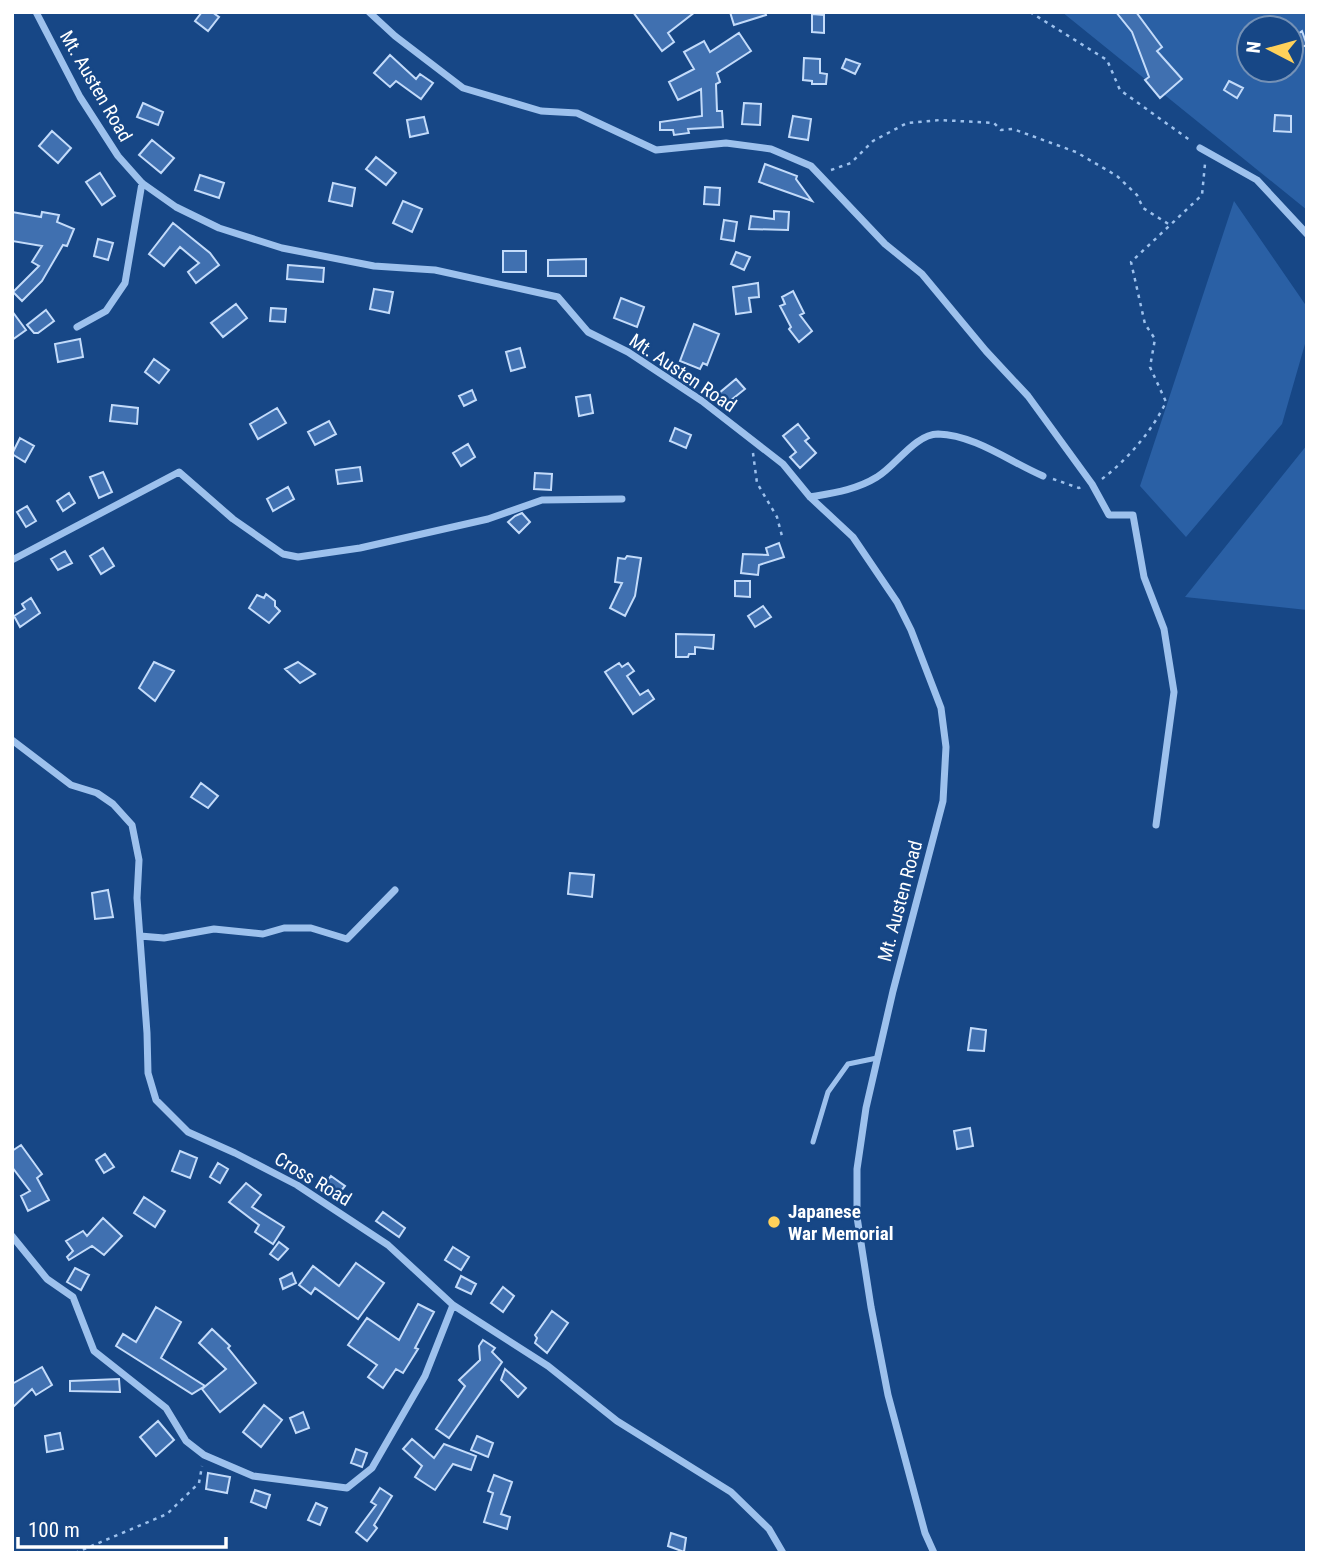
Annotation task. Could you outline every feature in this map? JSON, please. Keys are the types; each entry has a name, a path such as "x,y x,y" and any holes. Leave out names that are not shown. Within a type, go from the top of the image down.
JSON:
{"street":[{"name":"Mt. Austen Road","path":"36,12 80,97 118,156 142,183 176,207 219,228 282,248 374,266 435,270 558,297 588,332 628,352 702,401 783,464 810,497 853,537 897,603 911,630 941,708 946,747 943,801 866,1108 857,1169 857,1217 888,1395 925,1533 934,1553"},
{"path":"369,12 395,36 463,88 541,111 577,113 656,150 726,143 771,149 814,168 885,244 922,274 986,351 1028,396 1093,484 1109,516 1133,515 1144,577 1164,629 1174,692 1156,825"},
{"path":"1200,148 1257,180 1307,234"},
{"path":"78,327 106,311 125,283 142,183"},
{"path":"810,497 847,491 878,477 913,445 936,434 974,442 1043,476"},
{"path":"12,560 178,472 233,519 283,554 298,557 360,548 488,519 542,500 622,499"},
{"name":"Cross Road","path":"12,740 71,785 97,793 113,804 132,825 139,860 137,898 148,1073 156,1100 188,1132 297,1185 388,1245 453,1305 548,1366 617,1421 731,1492 769,1529 783,1553"},
{"path":"139,936 164,938 214,929 263,934 284,928 311,928 347,939 395,890"},
{"path":"12,1236 47,1279 73,1297 94,1351 166,1408 186,1441 204,1455 253,1476 347,1488 372,1468 425,1376 453,1305"}],"lane":[{"path":"813,1142 828,1092 848,1064 877,1058"}],"path":[{"path":"1030,12 1107,60 1120,90 1200,148 1206,167 1202,195 1131,262 1145,324 1155,339 1150,367 1166,402 1158,418 1124,460 1093,484 1079,488 1043,476"},
{"path":"814,168 833,171 851,163 873,141 907,123 940,120 994,123 1001,130 1013,130 1076,152 1117,176 1137,195 1143,208 1171,225"},
{"path":"752,440 757,483 777,517 783,540"},
{"path":"75,1553 167,1514 199,1483 204,1455"}],"shaded area":[{"path":"1062,12 1307,12 1307,210"},
{"path":"1234,201 1307,307 1307,337 1282,424 1186,537 1140,486"},
{"path":"1307,445 1307,610 1185,597"}],"building":[{"path":"202,12 212,12 219,17 208,31 195,21"},
{"path":"633,12 695,12 668,33 674,42 662,51"},
{"path":"730,12 765,12 766,15 734,25"},
{"path":"1116,12 1136,12 1162,47 1157,51 1182,79 1160,98 1145,80 1149,77 1132,32"},
{"path":"812,14 824,15 824,33 812,32"},
{"path":"739,33 751,51 717,73 720,82 716,84 717,111 722,111 723,127 688,129 689,133 674,135 673,130 660,130 660,122 702,116 701,89 678,100 669,82 694,69 684,52 704,41 710,52"},
{"path":"390,55 416,79 420,74 433,83 421,99 396,81 390,87 374,73"},
{"path":"804,58 820,59 820,73 827,74 826,84 812,84 812,81 803,80"},
{"path":"846,59 860,64 855,74 842,68"},
{"path":"1229,81 1243,88 1237,98 1224,90"},
{"path":"143,103 163,112 158,125 137,117"},
{"path":"744,103 761,104 760,125 742,124"},
{"path":"1275,115 1291,116 1291,132 1274,131"},
{"path":"793,116 811,119 808,140 789,137"},
{"path":"424,117 428,133 410,137 407,120"},
{"path":"52,131 71,148 58,163 39,146"},
{"path":"152,140 174,158 161,173 139,155"},
{"path":"376,157 396,173 386,185 366,169"},
{"path":"765,164 797,176 796,179 812,201 759,182"},
{"path":"100,173 115,196 102,205 86,182"},
{"path":"200,175 224,183 219,198 195,190"},
{"path":"333,183 355,188 352,206 329,201"},
{"path":"705,187 720,188 719,205 704,204"},
{"path":"403,201 422,209 412,232 393,223"},
{"path":"774,211 789,212 788,230 749,229 751,216 774,219"},
{"path":"12,212 41,217 42,212 59,215 57,222 74,229 67,246 63,245 42,281 22,301 13,292 39,266 32,262 42,246 12,241"},
{"path":"724,220 737,222 734,241 721,239"},
{"path":"173,223 210,253 219,265 196,283 188,272 199,263 180,247 164,266 149,254"},
{"path":"98,239 113,243 108,260 94,256"},
{"path":"503,251 526,251 526,272 503,272"},
{"path":"736,252 750,257 744,270 731,264"},
{"path":"586,259 586,276 548,276 548,260"},
{"path":"288,265 324,268 323,282 287,279"},
{"path":"758,283 759,297 749,298 751,312 736,314 733,287"},
{"path":"374,289 393,292 389,313 370,309"},
{"path":"793,291 804,313 800,315 812,331 799,342 789,329 791,327 780,306 785,304 782,297"},
{"path":"621,298 644,307 637,327 614,318"},
{"path":"236,304 247,318 223,337 211,323"},
{"path":"271,308 286,309 285,322 270,321"},
{"path":"46,310 54,321 34,333 27,325"},
{"path":"12,311 26,330 12,340"},
{"path":"694,324 719,334 707,365 703,363 700,369 680,361"},
{"path":"80,339 83,357 58,362 55,344"},
{"path":"520,348 525,367 511,371 506,352"},
{"path":"154,359 169,370 159,383 145,372"},
{"path":"736,379 745,389 726,404 718,394"},
{"path":"472,390 476,400 464,406 459,396"},
{"path":"590,395 593,413 579,416 576,397"},
{"path":"112,405 138,408 137,424 110,421"},
{"path":"277,408 286,423 258,439 250,424"},
{"path":"329,421 336,434 315,445 308,432"},
{"path":"798,424 809,438 805,441 816,453 800,468 790,457 796,452 783,436"},
{"path":"675,428 691,435 686,448 670,441"},
{"path":"20,438 34,446 25,462 12,454"},
{"path":"468,444 475,457 461,466 453,453"},
{"path":"360,467 362,481 338,484 336,470"},
{"path":"103,472 112,492 99,498 90,477"},
{"path":"535,473 552,474 551,490 534,489"},
{"path":"288,487 294,499 273,511 267,499"},
{"path":"69,493 75,503 63,511 57,501"},
{"path":"27,506 36,521 26,527 17,512"},
{"path":"522,513 530,522 519,533 508,522"},
{"path":"779,543 784,557 759,565 758,575 741,573 743,554 768,555 766,548"},
{"path":"103,548 114,566 101,574 90,556"},
{"path":"65,551 72,563 58,570 51,559"},
{"path":"627,556 641,558 635,596 625,616 610,608 622,583 615,582 618,558 625,559"},
{"path":"735,581 750,581 750,597 735,596"},
{"path":"266,594 275,601 275,606 280,611 269,623 249,608 257,595 264,598"},
{"path":"31,598 40,613 20,627 14,616 25,609 22,604"},
{"path":"763,606 771,617 755,627 748,616"},
{"path":"676,634 714,635 713,649 695,647 695,654 676,657"},
{"path":"154,662 174,671 155,701 139,688"},
{"path":"298,662 315,674 300,683 285,669"},
{"path":"619,663 622,667 628,663 634,671 627,676 640,695 648,690 654,699 633,714 605,672"},
{"path":"201,783 218,796 208,808 191,797"},
{"path":"570,873 594,875 592,897 568,894"},
{"path":"108,890 113,917 95,919 92,893"},
{"path":"971,1028 986,1030 984,1051 968,1050"},
{"path":"970,1128 973,1146 957,1149 954,1131"},
{"path":"21,1145 42,1174 37,1178 49,1200 28,1211 21,1196 30,1191 12,1167 12,1151"},
{"path":"180,1151 197,1158 190,1178 172,1171"},
{"path":"105,1154 114,1167 104,1173 96,1160"},
{"path":"218,1163 228,1169 220,1183 210,1177"},
{"path":"331,1176 345,1186 336,1197 323,1187"},
{"path":"246,1183 261,1195 252,1207 284,1227 273,1244 255,1232 259,1225 229,1202"},
{"path":"144,1197 165,1211 155,1227 134,1213"},
{"path":"383,1212 405,1228 399,1237 376,1221"},
{"path":"103,1218 122,1236 104,1255 92,1246 69,1260 67,1257 73,1251 66,1241 83,1231 87,1236"},
{"path":"279,1242 288,1249 278,1260 270,1254"},
{"path":"453,1247 469,1257 461,1270 445,1260"},
{"path":"356,1263 384,1283 358,1319 315,1288 311,1294 299,1285 313,1266 339,1286"},
{"path":"75,1268 89,1275 81,1290 67,1282"},
{"path":"292,1273 296,1283 283,1289 280,1279"},
{"path":"461,1276 476,1284 471,1294 456,1287"},
{"path":"503,1287 514,1296 503,1312 491,1303"},
{"path":"418,1304 434,1312 415,1348 418,1349 403,1373 396,1369 383,1388 368,1377 377,1365 348,1345 367,1318 399,1340"},
{"path":"156,1307 181,1322 161,1358 205,1386 192,1394 116,1346 123,1334 136,1342"},
{"path":"552,1311 568,1323 547,1353 535,1343 535,1335"},
{"path":"212,1329 230,1346 228,1348 256,1383 220,1412 202,1389 226,1369 199,1343"},
{"path":"483,1340 495,1348 492,1352 502,1362 449,1438 436,1429 465,1386 459,1380 480,1360 479,1346"},
{"path":"42,1367 52,1385 36,1395 32,1389 12,1408 12,1384"},
{"path":"505,1369 526,1388 518,1397 501,1380"},
{"path":"119,1379 120,1392 70,1391 70,1381"},
{"path":"264,1405 282,1420 261,1447 243,1432"},
{"path":"303,1412 309,1428 296,1433 290,1418"},
{"path":"158,1421 174,1440 156,1456 140,1437"},
{"path":"60,1433 63,1449 47,1452 45,1436"},
{"path":"477,1436 493,1443 488,1457 471,1450"},
{"path":"412,1439 434,1458 444,1444 476,1456 471,1470 453,1464 435,1490 415,1477 422,1466 403,1449"},
{"path":"356,1449 367,1453 362,1467 351,1463"},
{"path":"208,1473 230,1477 227,1493 206,1489"},
{"path":"494,1475 512,1482 501,1514 510,1517 507,1529 484,1522 493,1493 488,1491"},
{"path":"380,1488 392,1496 374,1525 377,1528 367,1541 356,1532 376,1505 371,1502"},
{"path":"255,1490 270,1495 266,1508 251,1502"},
{"path":"316,1503 327,1508 320,1525 308,1520"},
{"path":"671,1533 686,1538 684,1552 668,1546"}],"place":[{"name":"Japanese War Memorial","path":"774,1222"}]}
